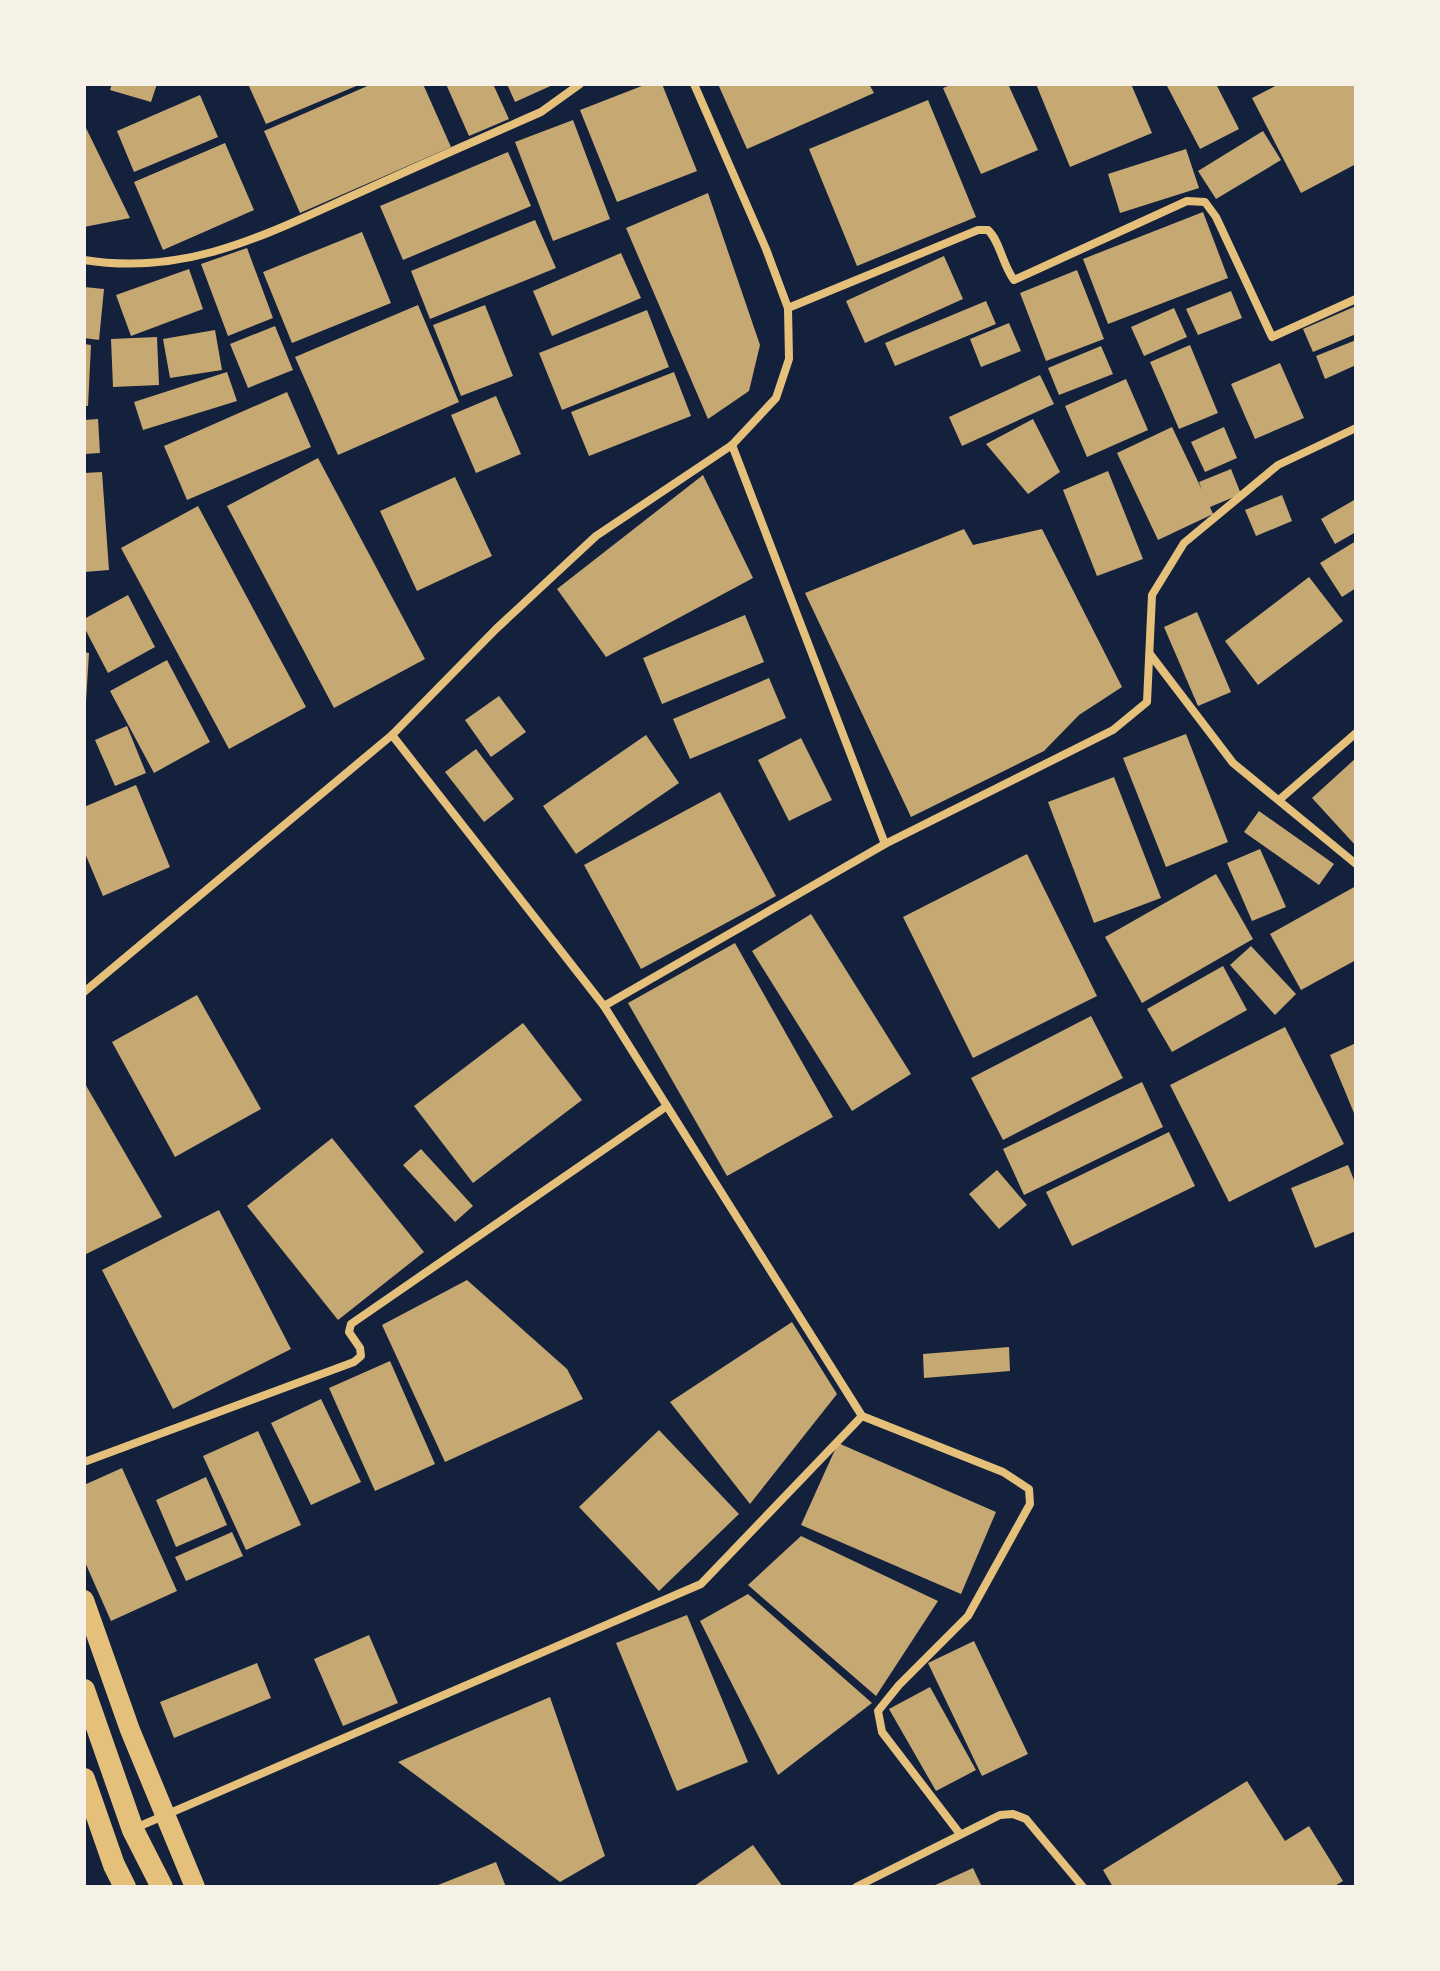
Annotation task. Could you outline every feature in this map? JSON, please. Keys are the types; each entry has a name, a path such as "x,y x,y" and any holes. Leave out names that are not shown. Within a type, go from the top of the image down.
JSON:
{"highway":[{"path":"84,1690 133,1830 162,1887"},
{"path":"84,1779 114,1865 125,1887"}],"main road":[{"path":"84,1600 130,1730 195,1887"}],"street":[{"path":"84,260 115,265 168,262 236,247 541,112 580,84"},
{"path":"84,992 392,735 496,629 596,536 732,445 776,398 789,359 788,308 766,249 694,84"},
{"path":"788,308 978,230 988,230 994,235 1004,267 1014,280 1187,201 1205,202 1216,217 1272,337 1356,299"},
{"path":"604,1006 885,844 1113,730 1147,702 1152,595 1184,543 1278,465 1356,428"},
{"path":"732,445 885,844"},
{"path":"1150,654 1233,763 1356,864"},
{"path":"1279,800 1356,733"},
{"path":"392,735 604,1006 862,1416 1003,1472 1029,1489 1030,1504 968,1616 899,1685 878,1711 882,1732 960,1834"},
{"path":"84,1462 354,1362 361,1356 360,1348 349,1332 351,1324 667,1106"},
{"path":"133,1830 701,1584 862,1416"},
{"path":"856,1887 1000,1815 1013,1814 1026,1819 1083,1887"}],"building":[{"path":"112,84 157,84 151,102 110,90"},
{"path":"248,84 361,84 266,124"},
{"path":"372,84 423,84 451,147 300,213 264,131"},
{"path":"446,84 493,84 509,119 469,136"},
{"path":"507,84 555,84 515,102"},
{"path":"647,84 662,84 697,171 617,202 580,110"},
{"path":"718,84 869,84 874,93 747,149"},
{"path":"953,84 1008,84 1038,150 981,174 943,88"},
{"path":"1036,84 1131,84 1152,133 1070,167"},
{"path":"1166,84 1216,84 1239,129 1200,149"},
{"path":"1279,84 1356,84 1356,164 1301,193 1252,98"},
{"path":"200,95 218,137 134,172 117,131"},
{"path":"928,100 976,217 857,266 809,149"},
{"path":"573,120 610,219 553,241 515,142"},
{"path":"85,126 130,218 84,227"},
{"path":"1263,131 1281,160 1216,199 1198,171"},
{"path":"225,143 254,210 163,250 134,182"},
{"path":"1186,149 1199,188 1120,213 1108,174"},
{"path":"508,152 531,206 403,260 380,206"},
{"path":"708,193 760,345 749,391 708,419 626,228"},
{"path":"1203,212 1228,278 1108,324 1083,259"},
{"path":"535,220 556,268 430,319 411,271"},
{"path":"362,232 391,303 292,343 263,272"},
{"path":"247,248 273,318 228,336 201,264"},
{"path":"621,253 641,298 552,336 533,291"},
{"path":"944,256 963,299 865,343 846,301"},
{"path":"189,269 203,309 131,336 116,295"},
{"path":"1077,270 1104,339 1046,361 1020,293"},
{"path":"84,287 104,289 99,340 84,338"},
{"path":"1231,291 1242,318 1198,335 1186,309"},
{"path":"986,301 996,324 895,366 885,343"},
{"path":"418,305 459,402 338,455 295,357"},
{"path":"485,305 513,376 461,396 433,325"},
{"path":"1356,306 1356,334 1313,352 1303,329"},
{"path":"1174,308 1187,337 1144,356 1131,327"},
{"path":"647,310 669,367 562,410 539,353"},
{"path":"1009,323 1021,351 981,367 970,339"},
{"path":"275,326 293,370 248,388 230,344"},
{"path":"215,330 222,370 170,378 163,339"},
{"path":"157,337 159,385 113,387 111,339"},
{"path":"1356,340 1356,365 1325,379 1316,356"},
{"path":"84,344 91,345 88,406 84,406"},
{"path":"1190,345 1218,413 1179,429 1150,362"},
{"path":"1101,346 1113,374 1059,395 1048,368"},
{"path":"1280,363 1304,418 1255,439 1231,384"},
{"path":"227,372 237,401 143,430 134,402"},
{"path":"674,372 691,416 589,456 571,412"},
{"path":"1040,375 1054,404 962,446 949,417"},
{"path":"1126,379 1148,430 1087,457 1065,406"},
{"path":"287,392 311,447 187,500 164,446"},
{"path":"496,396 521,454 476,473 451,415"},
{"path":"98,419 100,453 84,454 84,420"},
{"path":"1033,419 1060,472 1028,494 986,444"},
{"path":"1172,427 1202,490 1199,482 1231,469 1241,494 1210,507 1213,514 1158,540 1117,453"},
{"path":"1224,427 1237,458 1205,472 1191,442"},
{"path":"318,458 425,659 334,708 227,506"},
{"path":"1108,471 1143,559 1097,576 1063,490"},
{"path":"102,472 109,570 84,572 84,473"},
{"path":"703,475 753,578 606,657 557,589"},
{"path":"455,477 492,556 417,591 380,511"},
{"path":"1282,495 1292,521 1256,536 1245,510"},
{"path":"1356,499 1356,532 1335,544 1321,519"},
{"path":"198,506 306,707 229,749 121,548"},
{"path":"964,529 973,545 1042,529 1122,687 1079,715 1044,751 911,817 805,593"},
{"path":"1356,541 1356,588 1342,597 1320,563"},
{"path":"1309,577 1343,621 1258,685 1225,641"},
{"path":"128,595 155,647 108,673 84,627 84,619"},
{"path":"1197,612 1231,692 1198,706 1164,627"},
{"path":"745,615 764,662 662,704 643,658"},
{"path":"84,652 89,653 86,701 84,701"},
{"path":"167,660 210,742 154,773 110,691"},
{"path":"769,678 786,718 690,759 673,719"},
{"path":"499,696 526,732 491,757 465,720"},
{"path":"127,726 146,773 115,786 95,740"},
{"path":"1186,734 1228,842 1166,867 1123,758"},
{"path":"646,735 679,783 576,854 543,806"},
{"path":"801,738 832,800 789,821 758,760"},
{"path":"476,749 514,799 484,822 445,772"},
{"path":"1356,758 1356,846 1312,798"},
{"path":"1114,777 1161,898 1094,923 1048,802"},
{"path":"136,785 170,867 103,896 84,851 84,807"},
{"path":"720,792 776,896 641,969 584,865"},
{"path":"1259,811 1334,864 1319,885 1244,832"},
{"path":"1260,849 1286,907 1252,921 1227,863"},
{"path":"1027,854 1097,996 973,1058 903,917"},
{"path":"1216,874 1253,939 1142,1003 1105,937"},
{"path":"1356,886 1356,960 1301,990 1270,934"},
{"path":"811,914 911,1074 852,1111 752,951"},
{"path":"735,943 833,1117 727,1176 628,1003"},
{"path":"1251,946 1296,994 1275,1015 1230,965"},
{"path":"1223,966 1247,1010 1172,1052 1147,1009"},
{"path":"197,995 261,1109 175,1157 112,1042"},
{"path":"1091,1016 1123,1078 1003,1140 971,1078"},
{"path":"523,1023 582,1100 473,1183 414,1106"},
{"path":"1285,1027 1344,1144 1229,1202 1170,1085"},
{"path":"1356,1043 1356,1118 1330,1055"},
{"path":"84,1082 162,1217 84,1255"},
{"path":"1142,1082 1163,1127 1024,1195 1003,1149"},
{"path":"1169,1132 1195,1186 1072,1246 1046,1192"},
{"path":"332,1138 424,1252 338,1320 247,1206"},
{"path":"421,1149 473,1206 455,1222 403,1165"},
{"path":"1348,1165 1356,1185 1356,1231 1315,1248 1291,1188"},
{"path":"997,1170 1027,1205 999,1229 969,1194"},
{"path":"219,1210 291,1349 173,1409 102,1270"},
{"path":"467,1280 567,1369 583,1399 445,1462 382,1325"},
{"path":"792,1322 837,1394 750,1504 670,1402"},
{"path":"1009,1347 1010,1371 924,1378 923,1354"},
{"path":"390,1361 435,1464 375,1491 329,1388"},
{"path":"321,1399 361,1482 311,1505 271,1423"},
{"path":"659,1430 739,1514 659,1591 579,1507"},
{"path":"258,1431 301,1525 246,1550 203,1456"},
{"path":"838,1443 996,1512 961,1594 801,1525"},
{"path":"122,1468 177,1591 111,1621 84,1560 84,1485"},
{"path":"206,1477 227,1525 176,1547 156,1500"},
{"path":"232,1532 243,1556 186,1581 175,1557"},
{"path":"801,1536 938,1601 876,1696 748,1585"},
{"path":"748,1594 872,1703 778,1775 700,1621"},
{"path":"687,1615 748,1762 677,1791 616,1643"},
{"path":"369,1635 398,1703 343,1726 314,1659"},
{"path":"974,1641 1028,1754 982,1776 928,1663"},
{"path":"257,1663 271,1698 174,1738 160,1702"},
{"path":"930,1687 976,1770 936,1791 889,1709"},
{"path":"550,1697 605,1856 560,1882 398,1762"},
{"path":"1247,1781 1285,1841 1309,1826 1343,1881 1333,1887 1113,1887 1103,1870"},
{"path":"753,1845 783,1887 693,1887"},
{"path":"496,1862 506,1887 433,1887"},
{"path":"973,1868 982,1887 931,1887"}]}
